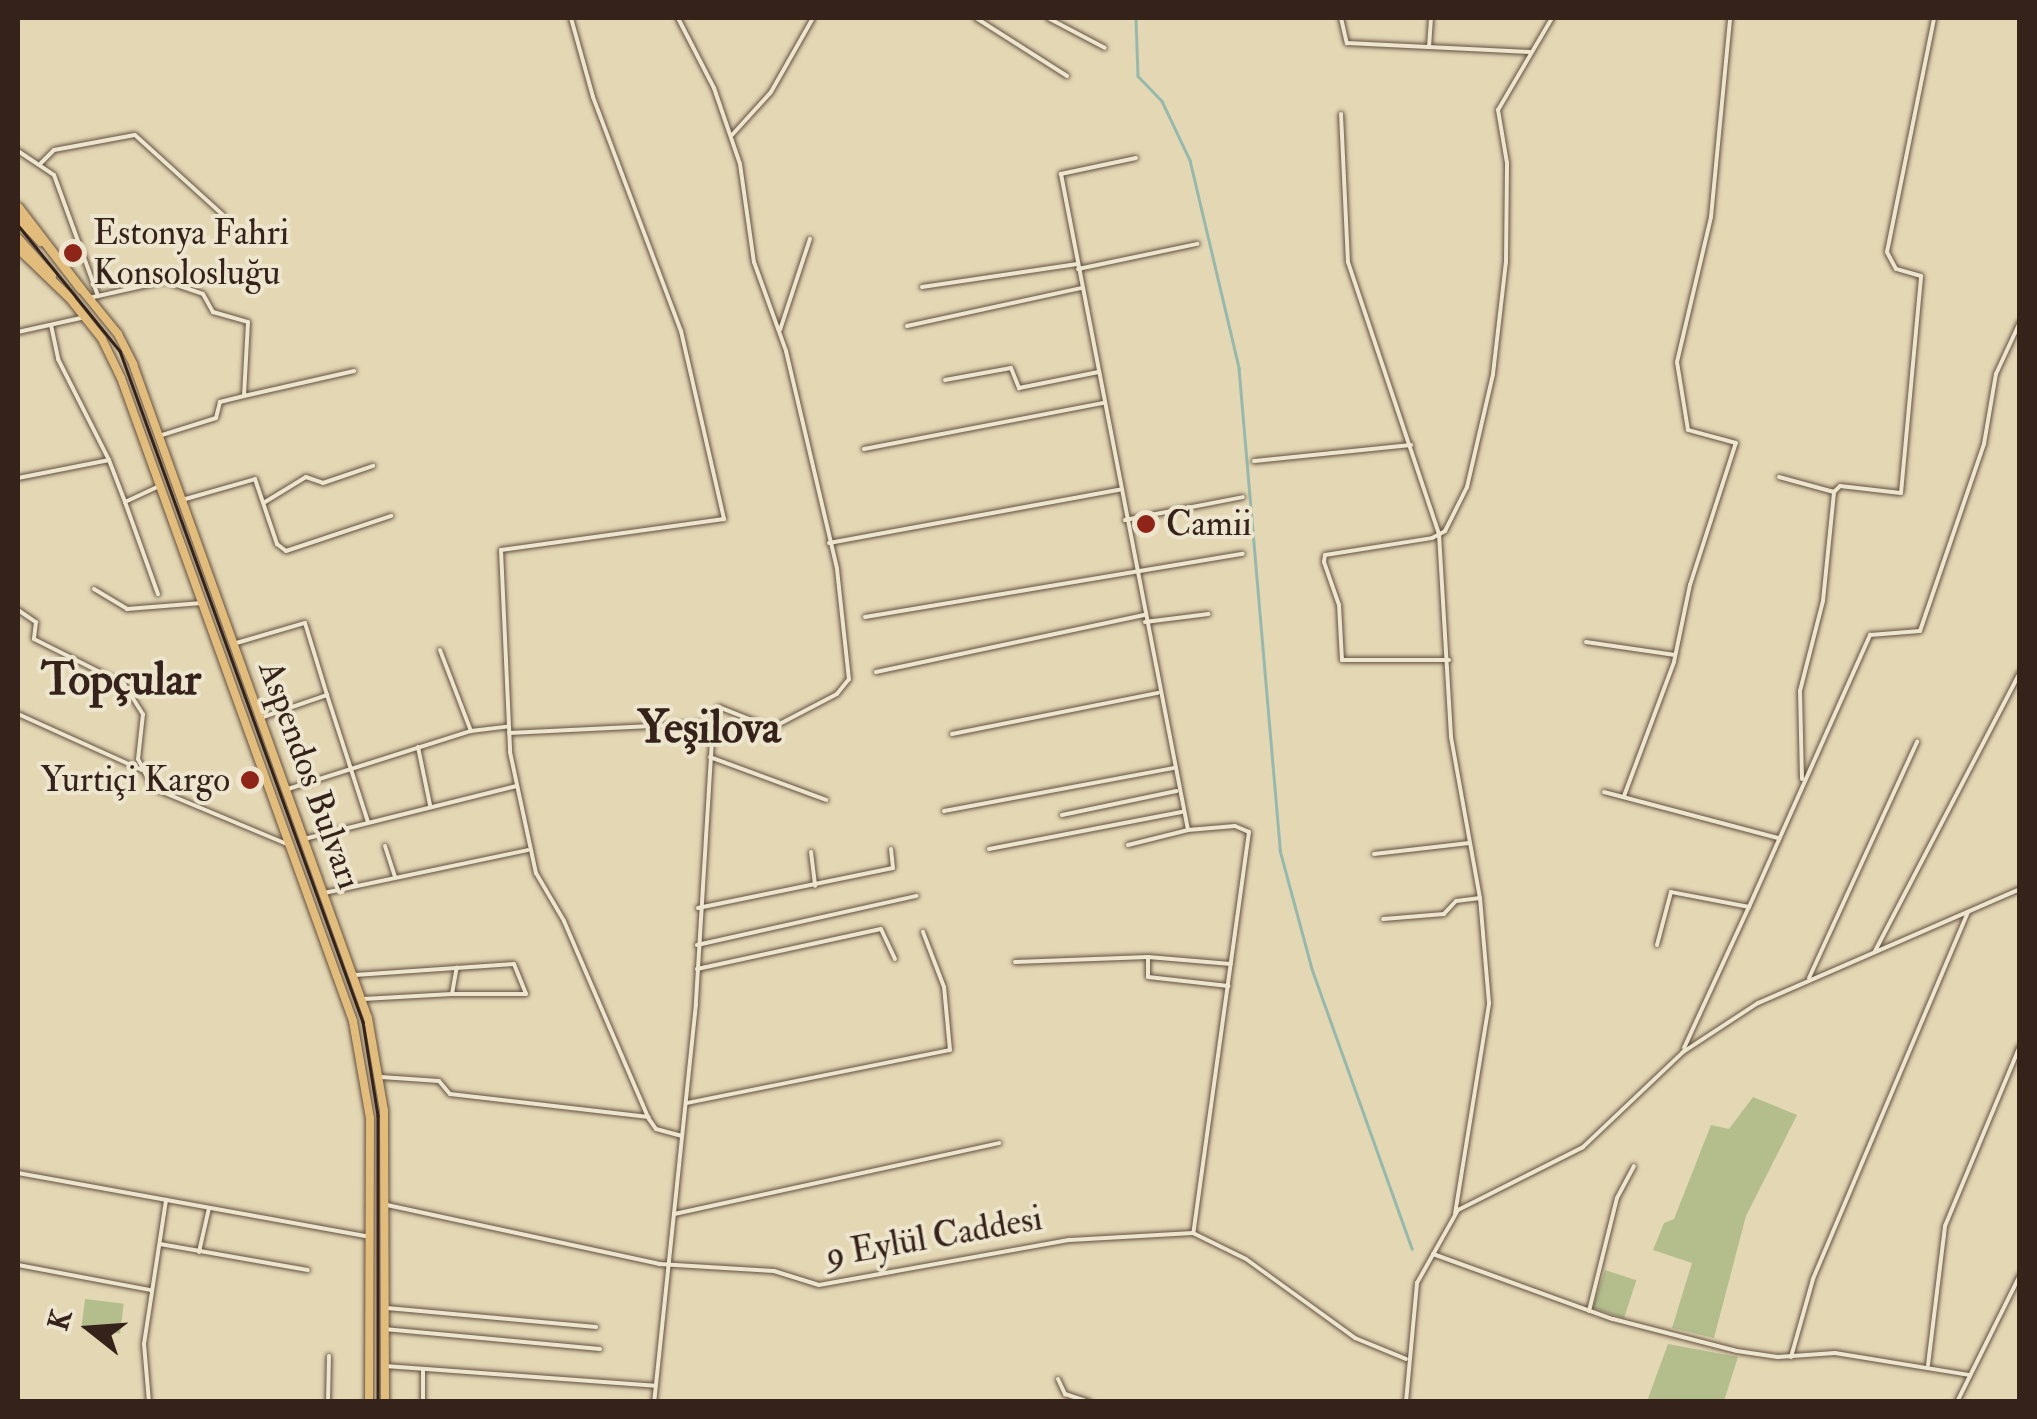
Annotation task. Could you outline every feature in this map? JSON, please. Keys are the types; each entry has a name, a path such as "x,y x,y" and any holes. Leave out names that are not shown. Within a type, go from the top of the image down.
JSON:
{"highway":[{"path":"18,208 82,289"},
{"path":"18,248 70,298"}],"main road":[{"name":"Aspendos Bulvarı","path":"18,218 82,289 94,297 127,350 354,976 381,1077 385,1402"},
{"name":"Aspendos Bulvarı","path":"18,238 110,352 360,1050 370,1118 368,1402"}],"street":[{"path":"571,18 681,331 724,518 501,550 509,729 528,850 649,1117 656,1129 682,1136"},
{"path":"654,1402 686,1103 712,723 719,707 772,728 848,684 828,544 780,330 754,262 732,135 678,18"},
{"path":"732,135 765,100 813,18"},
{"path":"976,18 1067,76"},
{"path":"1048,18 1105,48"},
{"path":"1341,18 1347,43 1532,52"},
{"path":"1429,46 1431,18"},
{"path":"1449,660 1342,660 1339,604 1324,562 1325,554 1404,547 1439,534 1454,514 1479,452 1506,262 1508,163 1498,110 1552,18"},
{"path":"1624,796 1675,655 1736,444 1688,430 1677,362 1712,217 1730,18"},
{"path":"1802,782 1800,691 1824,601 1834,492 1840,486 1900,492 1922,276 1896,269 1888,252 1934,18"},
{"path":"1341,114 1348,262 1439,534 1451,737 1480,898 1489,1003 1456,1214 1417,1284 1406,1359 1406,1402"},
{"path":"41,163 54,150 135,136 224,214"},
{"path":"18,151 41,163 63,190 94,297 165,281 203,294 213,312 240,315 248,322 244,396"},
{"path":"1136,158 1060,174 1172,768 1188,830"},
{"path":"780,330 810,239"},
{"path":"922,287 1078,267 1198,244"},
{"path":"907,326 1082,288"},
{"path":"18,332 85,318"},
{"path":"1683,1052 1870,635 1920,632 1984,444 1996,374 2020,322"},
{"path":"51,325 58,359 110,460 158,594"},
{"path":"945,380 1011,368 1019,388 1098,372"},
{"path":"159,436 216,418 220,402 354,371"},
{"path":"864,449 1104,403"},
{"path":"1254,461 1411,445"},
{"path":"18,478 110,460"},
{"path":"264,502 306,476 323,483 373,466"},
{"path":"1779,477 1834,492"},
{"path":"182,500 255,479 277,544 286,551 391,516"},
{"path":"124,502 160,486"},
{"path":"828,544 1119,490"},
{"path":"1125,520 1243,497"},
{"path":"865,617 1134,567 1244,554"},
{"path":"94,589 127,609 202,603"},
{"path":"18,610 36,622 34,639 124,684 143,714 137,734 142,770 153,788 174,801 289,845"},
{"path":"1146,622 1209,614"},
{"path":"876,672 1144,615"},
{"path":"234,644 305,623 368,822"},
{"path":"1586,642 1675,655"},
{"path":"440,650 470,731"},
{"path":"1875,951 2020,673"},
{"path":"952,734 1158,693"},
{"path":"260,718 327,695"},
{"path":"18,714 142,770"},
{"path":"286,790 470,731 712,723"},
{"path":"1809,978 1917,742"},
{"path":"418,747 430,805"},
{"path":"710,757 826,800"},
{"path":"944,810 1172,768"},
{"path":"304,839 516,786"},
{"path":"1062,815 1177,791"},
{"path":"1604,792 1778,838"},
{"path":"989,849 1181,812"},
{"path":"1128,845 1188,830 1235,826 1249,832 1193,1233"},
{"path":"1374,854 1469,843"},
{"path":"385,846 394,878"},
{"path":"324,893 528,850"},
{"path":"698,908 893,868 891,850"},
{"path":"811,852 814,886"},
{"path":"1456,1214 1583,1147 1683,1052 1809,978 2020,889"},
{"path":"1656,945 1671,892 1749,907"},
{"path":"697,944 917,896"},
{"path":"1383,919 1444,914 1456,901 1480,898"},
{"path":"1791,1357 1813,1279 1968,912"},
{"path":"697,969 881,928 895,958"},
{"path":"686,1103 950,1050 944,987 923,932"},
{"path":"1015,962 1148,958 1232,964"},
{"path":"1148,958 1148,977 1228,986"},
{"path":"354,976 514,964 526,994 361,999"},
{"path":"452,994 457,968"},
{"path":"1928,1367 1945,1226 2020,1046"},
{"path":"381,1077 438,1081 450,1094 649,1117"},
{"path":"674,1214 999,1143"},
{"path":"1589,1311 1617,1198 1634,1166"},
{"path":"18,1173 368,1237"},
{"path":"149,1402 144,1344 166,1200"},
{"name":"9 Eylül Caddesi","path":"382,1205 666,1266 774,1271 820,1285 1070,1240 1193,1233 1246,1259 1355,1338 1406,1359"},
{"path":"199,1252 209,1208"},
{"path":"160,1244 308,1270"},
{"path":"1433,1254 1589,1311 1737,1350 1791,1357 1835,1353 1970,1375"},
{"path":"18,1264 151,1290"},
{"path":"1957,1402 2020,1275"},
{"path":"383,1308 596,1327"},
{"path":"384,1330 600,1349"},
{"path":"328,1402 329,1356"},
{"path":"385,1366 655,1386"},
{"path":"423,1369 423,1402"},
{"path":"1058,1379 1065,1394 1090,1402"}],"green space":[{"path":"1753,1097 1797,1115 1746,1216 1714,1338 1672,1328 1692,1263 1653,1250 1664,1223 1674,1219 1711,1125 1729,1129"},
{"path":"1605,1270 1636,1280 1624,1318 1593,1308"},
{"path":"85,1299 124,1304 120,1334 81,1329"},
{"path":"1668,1344 1738,1357 1724,1401 1647,1401"}],"waterway":[{"path":"1136,18 1138,76 1162,101 1190,160 1239,368 1280,850 1312,969 1412,1249"}],"tram line":[{"path":"18,225 120,351 363,1022 378,1116 378,1402"}],"place":[{"name":"Estonya Fahri Konsolosluğu","path":"73,253"},
{"name":"Camii","path":"1146,524"},
{"name":"Yurtiçi Kargo","path":"250,780"}],"district":[{"name":"Topçular","path":"121,681"},
{"name":"Yeşilova","path":"709,729"}]}
